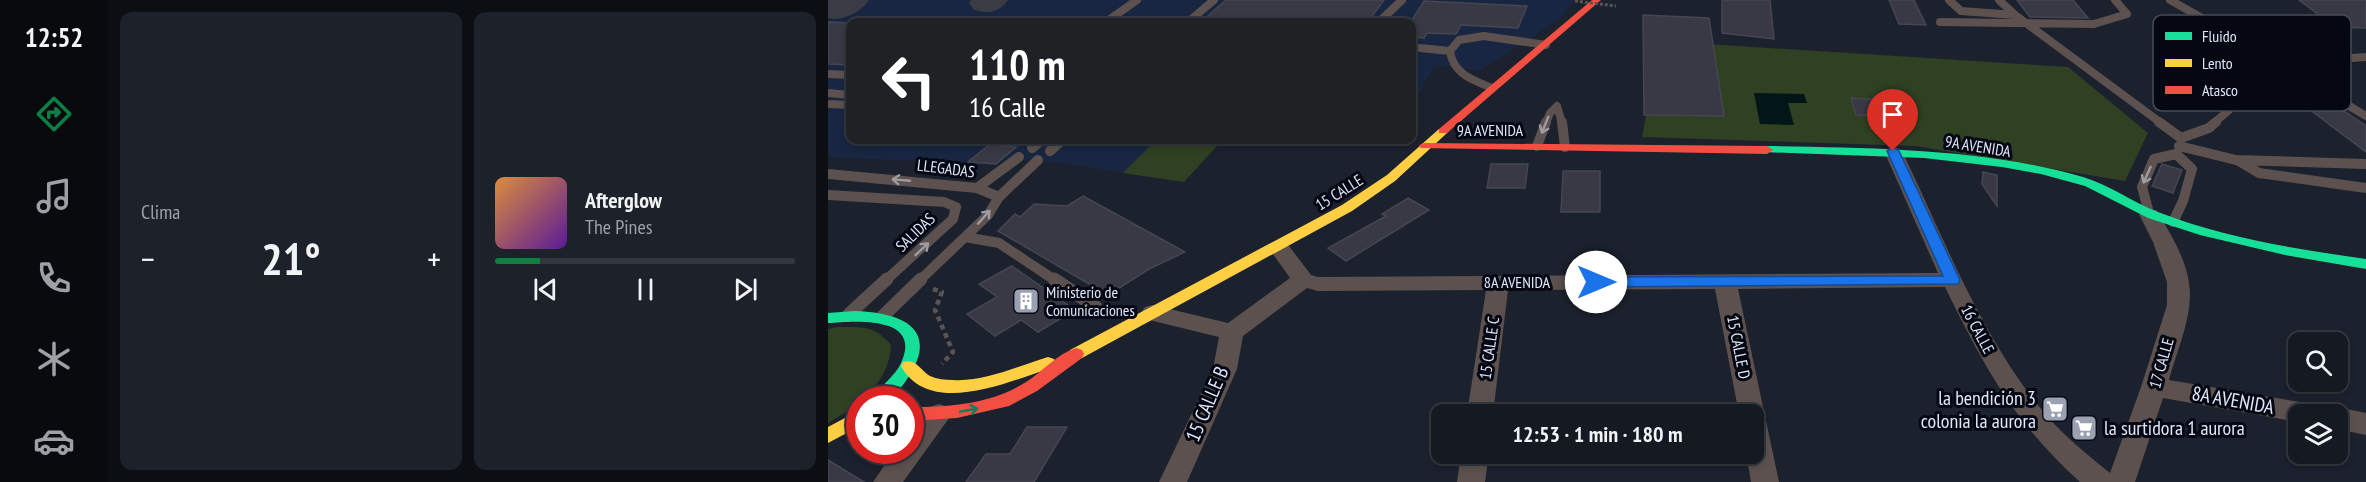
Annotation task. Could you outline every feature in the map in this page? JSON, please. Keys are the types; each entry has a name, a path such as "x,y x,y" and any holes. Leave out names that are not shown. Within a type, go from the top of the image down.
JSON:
{"main road":[{"name":"15 CALLE","path":"925,381 962,385 988,382 1035,365 1064,360 1279,247 1347,208 1391,178 1492,88 1597,0"},
{"name":"9A AVENIDA","path":"1425,146 1893,151 2056,175 2106,189 2149,214"},
{"path":"2169,232 2366,264"},
{"path":"828,318 848,315 883,316 901,322 912,333 914,348 909,366 892,386"},
{"name":"15 CALLE","path":"924,414 939,414 996,404 1043,382 1064,360"},
{"path":"909,366 925,381"},
{"path":"828,436 846,428"}],"street":[{"name":"16 CALLE","path":"1893,151 1953,280 1994,359 2032,415 2069,456 2100,482"},
{"name":"17 CALLE","path":"2121,482 2154,387 2178,305 2178,282 2169,232 2149,214"},
{"path":"1154,313 1232,332 1303,280 1279,247"},
{"name":"8A AVENIDA","path":"1303,280 1318,284 1953,280"},
{"name":"15 CALLE D","path":"1725,281 1750,404"},
{"name":"15 CALLE C","path":"1481,404 1498,283"},
{"name":"15 CALLE B","path":"1173,482 1225,369 1232,332"},
{"name":"8A AVENIDA","path":"2154,387 2288,410"},
{"path":"887,482 939,414"},
{"path":"2348,420 2366,424"},
{"path":"1471,482 1473,464"},
{"path":"1762,464 1765,482"}],"lane":[{"path":"1112,18 1137,0"},
{"path":"1193,18 1214,0"},
{"path":"1383,18 1402,0"},
{"path":"1949,0 1961,11 2015,15"},
{"path":"1999,0 2179,146 2192,170 2183,201 2169,232"},
{"path":"1940,22 2004,24 2025,21 2094,24 2127,14 2115,0"},
{"path":"2170,0 2197,15"},
{"path":"1492,88 1457,71 1452,63 1450,51 1459,40 1484,36 1546,45"},
{"path":"1420,48 1450,51"},
{"path":"2351,58 2366,57"},
{"path":"828,74 846,75"},
{"path":"828,93 846,95"},
{"path":"828,104 846,105"},
{"path":"1537,146 1550,113 1557,106 1561,112 1565,147"},
{"path":"2351,107 2365,115"},
{"path":"2149,214 2142,187 2154,159 2209,128 2228,111"},
{"path":"1032,148 1037,144"},
{"path":"1050,151 1058,144"},
{"path":"2179,146 2236,160 2366,164"},
{"path":"977,188 1019,157"},
{"path":"883,316 988,215 999,196 1038,160"},
{"path":"2236,160 2251,170 2266,174 2366,188"},
{"name":"LLEGADAS","path":"828,174 977,188 999,196"},
{"name":"SALIDAS","path":"828,195 944,202 956,207 953,219 848,315"},
{"path":"964,237 999,243 1096,307"}],"path":[{"path":"1575,1 1616,6"},
{"path":"912,287 942,292 935,310 952,348 950,356 925,381"}],"shaded area":[{"path":"828,0 1574,0 1560,19 1480,71 1435,65 1416,99 1416,18 846,18 846,144 1218,144 1184,182 1054,162 1004,159 997,165 828,157"},
{"path":"1754,93 1804,94 1807,103 1788,103 1794,125 1760,124"}],"green space":[{"path":"1660,41 2068,67 2148,133 2125,181 1915,146 1642,137"},
{"path":"1152,144 1219,144 1184,182 1123,173"},
{"path":"867,328 885,338 891,345 885,370 879,381 875,386 846,386 846,412 828,423 828,329"}],"building":[{"path":"1226,0 1384,0 1370,18 1206,18"},
{"path":"1722,0 1770,0 1774,39 1722,33"},
{"path":"1889,0 1914,0 1926,25 1899,24"},
{"path":"2017,0 2073,0 2088,18 2030,17"},
{"path":"2299,0 2366,0 2366,28 2351,28 2351,15 2319,15"},
{"path":"1424,1 1527,6 1518,28 1461,25 1456,34 1427,33 1424,38 1416,37 1416,18 1413,18"},
{"path":"1643,15 1709,18 1724,116 1644,115"},
{"path":"828,22 846,23 846,65 828,64"},
{"path":"1851,98 1894,101 1899,117 1856,115"},
{"path":"2312,111 2344,111 2366,126 2366,152"},
{"path":"989,145 1016,147 996,164 968,162"},
{"path":"1491,164 1528,164 1525,188 1487,188"},
{"path":"2162,164 2182,170 2173,193 2152,186"},
{"path":"1563,171 1600,171 1600,212 1561,212"},
{"path":"1983,172 1997,175 1997,206 1982,184"},
{"path":"1083,196 1185,252 1149,269 1108,295 998,231 1015,214 1020,217 1034,204 1067,206"},
{"path":"1408,198 1429,210 1346,261 1328,248 1386,216 1382,214"},
{"name":"Ministerio de Comunicaciones","path":"1012,266 1075,310 1038,332 1021,320 995,336 967,314 997,297 979,284"},
{"path":"1027,427 1067,427 1034,482 966,482 986,454 1010,454"},
{"path":"828,460 864,482 828,482"}],"taxiway":[{"path":"835,9 852,0"},
{"path":"986,3 991,0"}],"traffic: fast":[{"path":"1767,150 1924,154 2041,170 2089,183 2153,215 2205,232 2285,251 2366,264"},
{"path":"828,318 854,316 885,319 899,323 908,331 913,342 911,358 906,369 893,386"}],"traffic: slow":[{"path":"1076,354 1347,208 1391,178 1443,131"},
{"path":"909,366 926,381 941,386 956,387 972,386 1048,363"},
{"path":"828,436 846,425"}],"traffic: jam":[{"path":"1443,131 1597,0"},
{"path":"1425,146 1767,150"},
{"path":"924,414 957,412 1003,401 1031,387 1076,354"}],"place":[{"name":"Ministerio de Comunicaciones","path":"1026,301"},
{"name":"la bendición 3 colonia la aurora","path":"2055,409"},
{"name":"la surtidora 1 aurora","path":"2084,428"}],"route":[{"path":"1596,282 1953,280 1893,151"}]}
